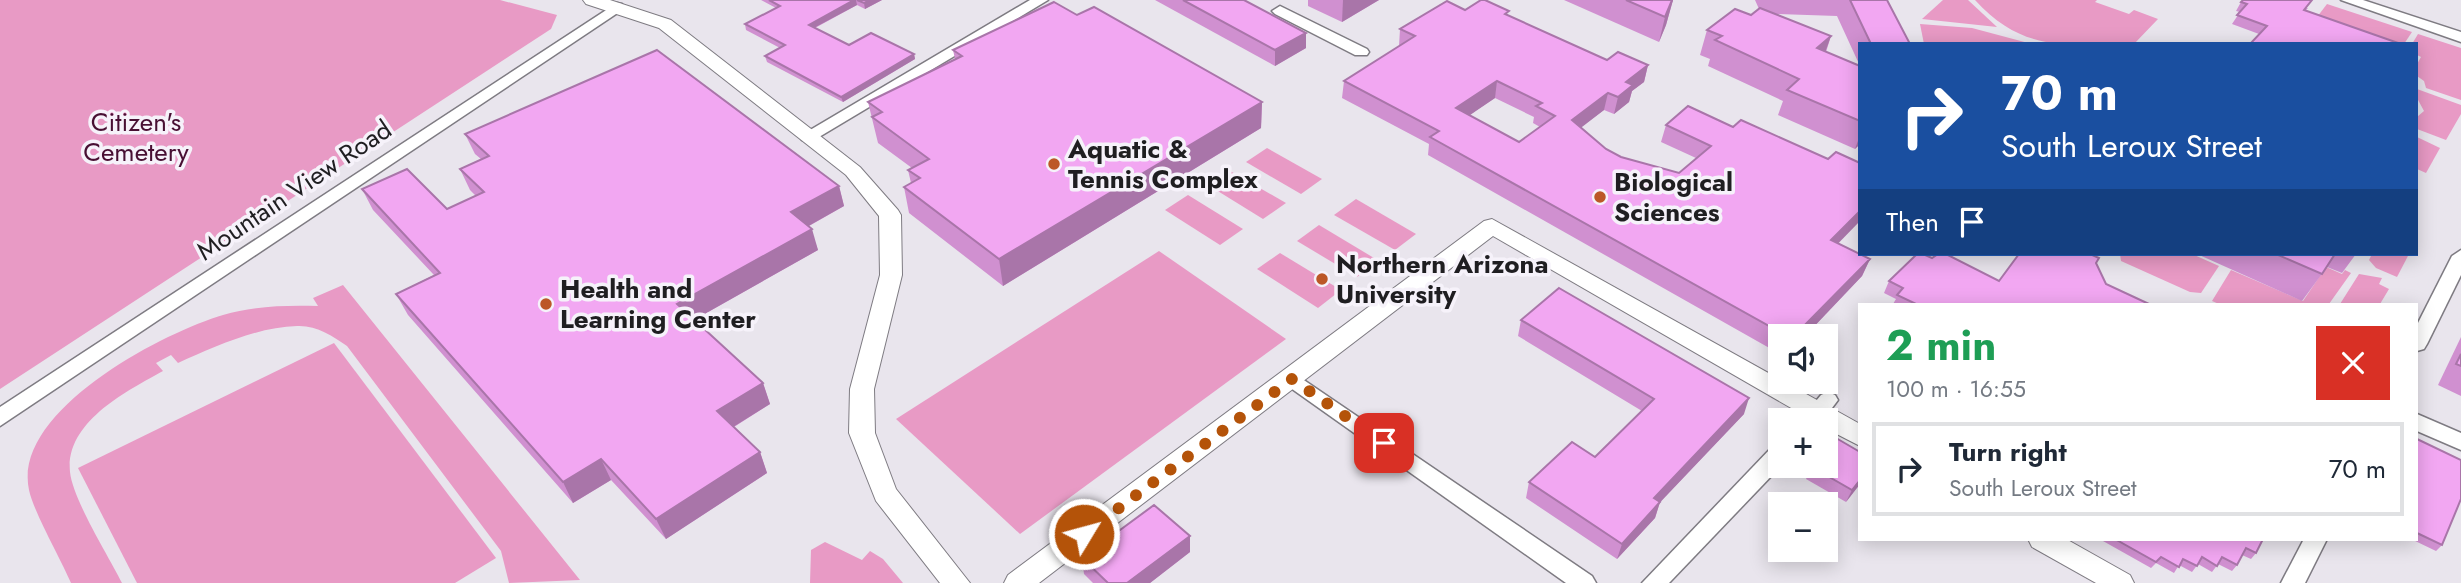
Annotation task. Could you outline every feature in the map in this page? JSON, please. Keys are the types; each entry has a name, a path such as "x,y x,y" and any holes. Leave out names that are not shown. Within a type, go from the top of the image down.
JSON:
{"street":[{"path":"592,0 665,24 853,171 890,215 891,275 862,389 862,433 885,494 956,583"},
{"path":"808,136 1041,0"},
{"path":"2348,0 2461,37"},
{"name":"Mountain View Road","path":"0,418 617,7"},
{"path":"1280,11 1361,52"},
{"path":"1018,583 1492,226 1814,408"},
{"path":"2418,342 2461,256"},
{"path":"1292,379 1584,583"},
{"path":"2418,422 2461,442"},
{"path":"1838,423 1858,435"},
{"path":"1654,583 1768,465"},
{"path":"2046,541 2120,583"},
{"path":"2293,583 2315,541"}],"green space":[{"name":"Citizen's Cemetery","path":"0,0 500,0 557,15 551,29 0,389"},
{"path":"1943,0 1968,0 1997,27 1922,19"},
{"path":"1975,0 2097,0 2095,2 2129,14 2134,10 2158,19 2136,42 2048,42 2011,30"},
{"path":"2327,4 2412,32 2405,42 2377,42 2314,21"},
{"path":"1920,24 1972,28 2024,42 1924,42"},
{"path":"2418,34 2461,48 2461,100 2426,88 2424,81 2418,77 2418,62 2421,57 2418,56 2418,42 2413,42"},
{"path":"2418,89 2461,105 2461,114 2446,140 2418,129 2418,116 2424,111 2418,100"},
{"path":"2418,137 2440,148 2426,173 2418,169"},
{"path":"1267,148 1322,179 1301,194 1246,162"},
{"path":"1230,171 1286,203 1263,219 1208,185"},
{"path":"1188,195 1243,229 1220,245 1165,210"},
{"path":"1356,199 1416,234 1395,250 1334,215"},
{"path":"1319,225 1379,261 1357,277 1297,241"},
{"path":"1159,251 1286,339 1020,534 896,419"},
{"path":"1280,253 1341,290 1318,308 1257,269"},
{"path":"2120,256 2196,256 2219,266 2201,293 2190,292 2121,261"},
{"path":"2371,256 2408,256 2397,277 2376,268 2369,260"},
{"path":"2326,267 2342,274 2345,270 2351,273 2330,303 2212,301 2231,270 2303,301"},
{"path":"2359,274 2382,278 2379,284 2389,289 2381,303 2341,303"},
{"path":"343,285 580,580 509,583 501,551 347,346 317,329 297,326 251,334 178,363 171,355 156,363 163,371 116,399 88,423 77,438 71,454 70,472 84,512 122,583 71,583 36,511 29,490 30,461 44,432 67,405 130,357 196,324 246,310 318,306 313,298"},
{"path":"334,343 496,558 455,583 137,583 78,468"},
{"path":"825,542 862,560 870,551 883,559 903,583 810,583 811,550"}],"building":[{"path":"769,0 854,0 809,25 849,45 871,33 914,54 841,97 765,56 785,45 745,24 780,6"},
{"path":"1183,0 1244,0 1306,33 1275,50"},
{"path":"1485,0 1509,11 1505,14 1607,60 1618,52 1648,65 1626,82 1633,85 1618,97 1608,93 1572,120 1606,149 1621,157 1679,173 1711,146 1666,125 1688,106 1733,127 1741,120 1828,159 1836,152 1858,162 1858,213 1831,240 1858,253 1858,256 1870,259 1806,324 1768,325 1430,137 1439,131 1344,81 1415,36 1400,29 1447,1 1465,10","holes":["1497,81 1542,103 1536,106 1555,116 1519,142 1456,108"]},
{"path":"1626,0 1672,0 1665,17"},
{"path":"1850,0 1887,0 1909,42 1870,42"},
{"path":"2312,0 2304,10 2395,42 2252,42 2267,26 2237,15 2247,4 2241,2"},
{"name":"Aquatic & Tennis Complex","path":"1054,2 1077,15 1094,7 1262,102 999,259 904,187 920,178 908,170 929,159 872,117 882,112 868,102 962,56 953,50"},
{"path":"1760,8 1831,36 1817,48 1858,65 1858,120 1787,90 1799,79 1715,40 1722,36 1707,30 1735,9 1751,15"},
{"name":"Health and Learning Center","path":"657,50 839,186 791,212 812,229 677,304 763,383 717,411 760,452 656,519 601,459 563,482 396,294 440,273 362,189 407,169 447,209 484,192 460,169 489,156 465,134"},
{"path":"1915,256 1950,256 1999,281 2018,256 2094,256 2099,258 2096,263 2106,284 2147,303 1914,303 1897,295 1903,288 1889,281"},
{"path":"2281,256 2334,256 2322,274"},
{"path":"1559,288 1749,398 1654,498 1660,502 1622,544 1529,482 1572,442 1595,457 1654,399 1521,320"},
{"path":"1838,439 1858,451 1858,482 1852,490 1831,478 1838,478"},
{"path":"2418,439 2461,460 2461,499 2442,545 2418,533"},
{"path":"1154,505 1190,536 1127,583 1108,583 1082,558"},
{"path":"2119,541 2262,541 2256,553 2246,548 2237,565 2222,557 2217,566 2202,557 2197,566 2183,559 2179,567 2161,557 2156,562"}],"place":[{"name":"Aquatic & Tennis Complex","path":"1054,164"},
{"name":"Biological Sciences","path":"1600,197"},
{"name":"Northern Arizona University","path":"1322,279"},
{"name":"Health and Learning Center","path":"546,304"}],"route":[{"path":"1084,534 1292,379 1384,443"}]}
